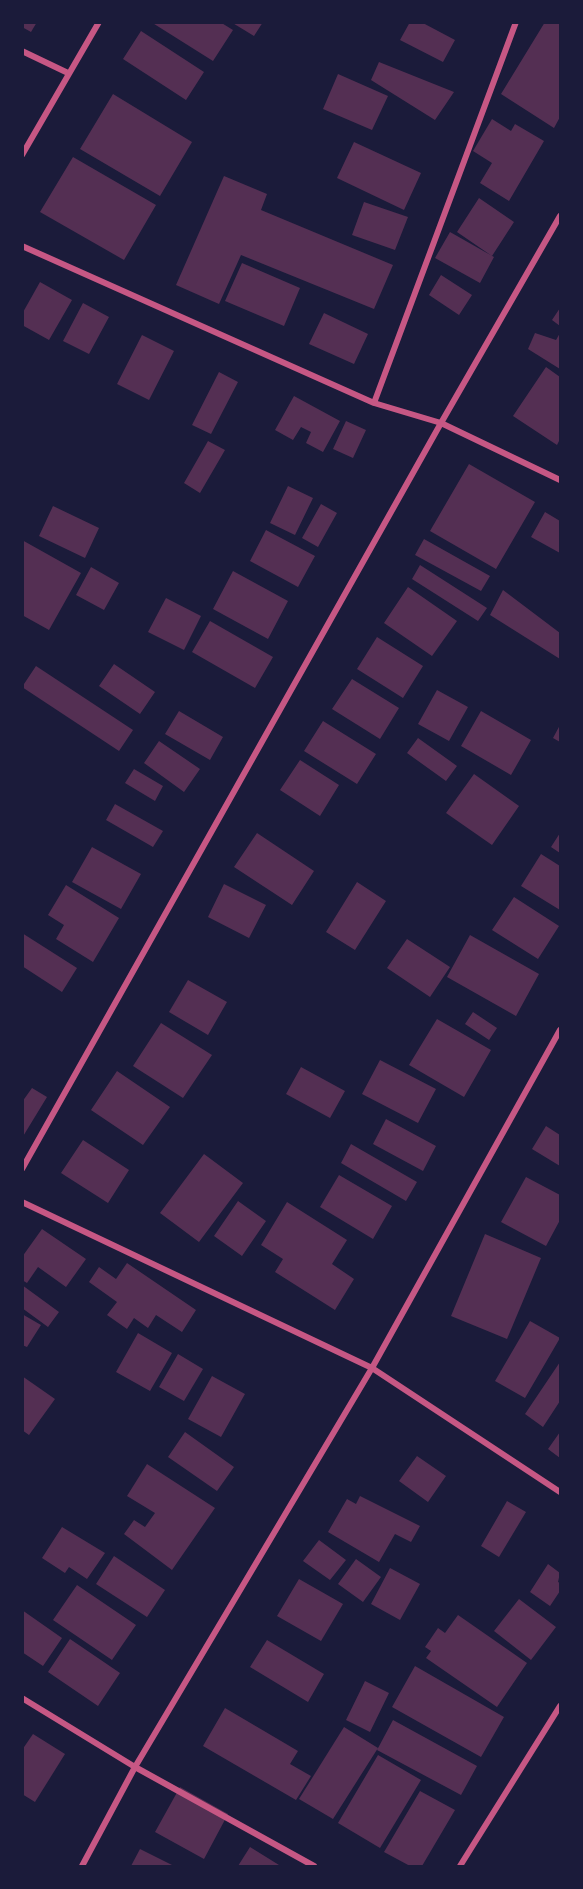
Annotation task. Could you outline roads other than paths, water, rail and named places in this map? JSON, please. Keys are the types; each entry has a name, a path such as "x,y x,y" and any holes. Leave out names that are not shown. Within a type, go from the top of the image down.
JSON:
{"street":[{"path":"22,155 99,22"},
{"path":"374,403 516,22"},
{"path":"22,51 68,74"},
{"path":"22,1169 441,423 561,216"},
{"path":"22,246 374,403 441,423 561,480"},
{"path":"82,1866 135,1767 372,1368 561,1030"},
{"path":"22,1202 372,1368 561,1492"},
{"path":"22,1698 135,1767 314,1866"},
{"path":"460,1866 561,1706"}]}
